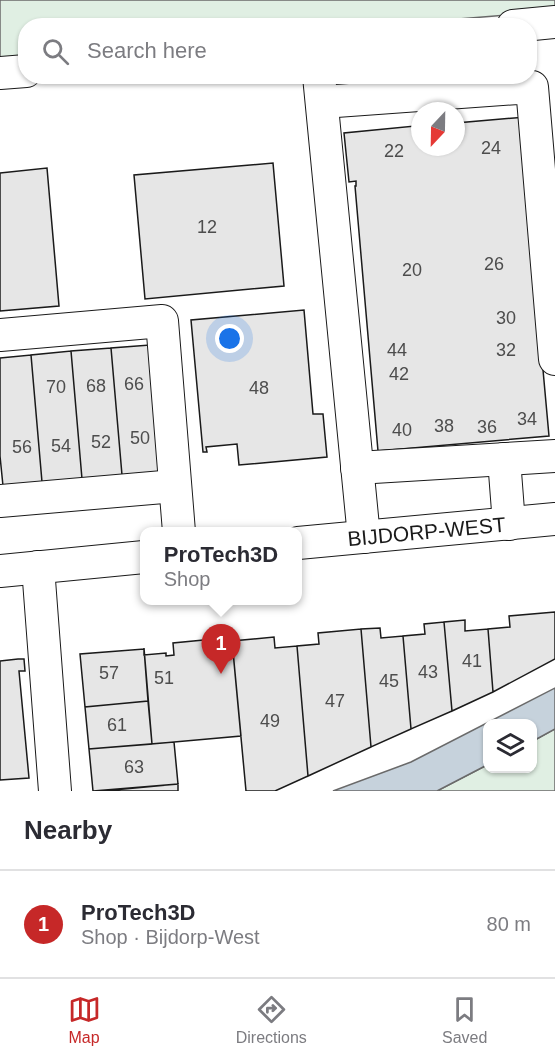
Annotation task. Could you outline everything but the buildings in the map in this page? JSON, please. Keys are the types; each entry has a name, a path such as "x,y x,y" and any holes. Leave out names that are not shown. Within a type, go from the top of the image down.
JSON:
{"street":[{"path":"537,23 555,21"},
{"path":"0,74 18,72"},
{"path":"364,537 320,89 532,87 555,359"},
{"path":"0,335 162,321 179,527"},
{"path":"357,468 555,456"},
{"path":"504,459 509,524"},
{"path":"0,501 175,486"},
{"name":"BIJDORP-WEST","path":"302,543 555,519"},
{"path":"0,571 140,557"},
{"path":"38,567 55,791"}],"green space":[{"path":"0,0 555,0 555,11 470,18 18,18 18,58 0,60"},
{"path":"555,729 555,791 437,791 483,767 483,773 537,773 537,739"}],"shaded area":[{"path":"555,688 555,729 537,739 537,719 495,719"},
{"path":"483,725 483,767 437,791 333,791 411,762"}],"place":[{"name":"ProTech3D","path":"221,674"}]}
